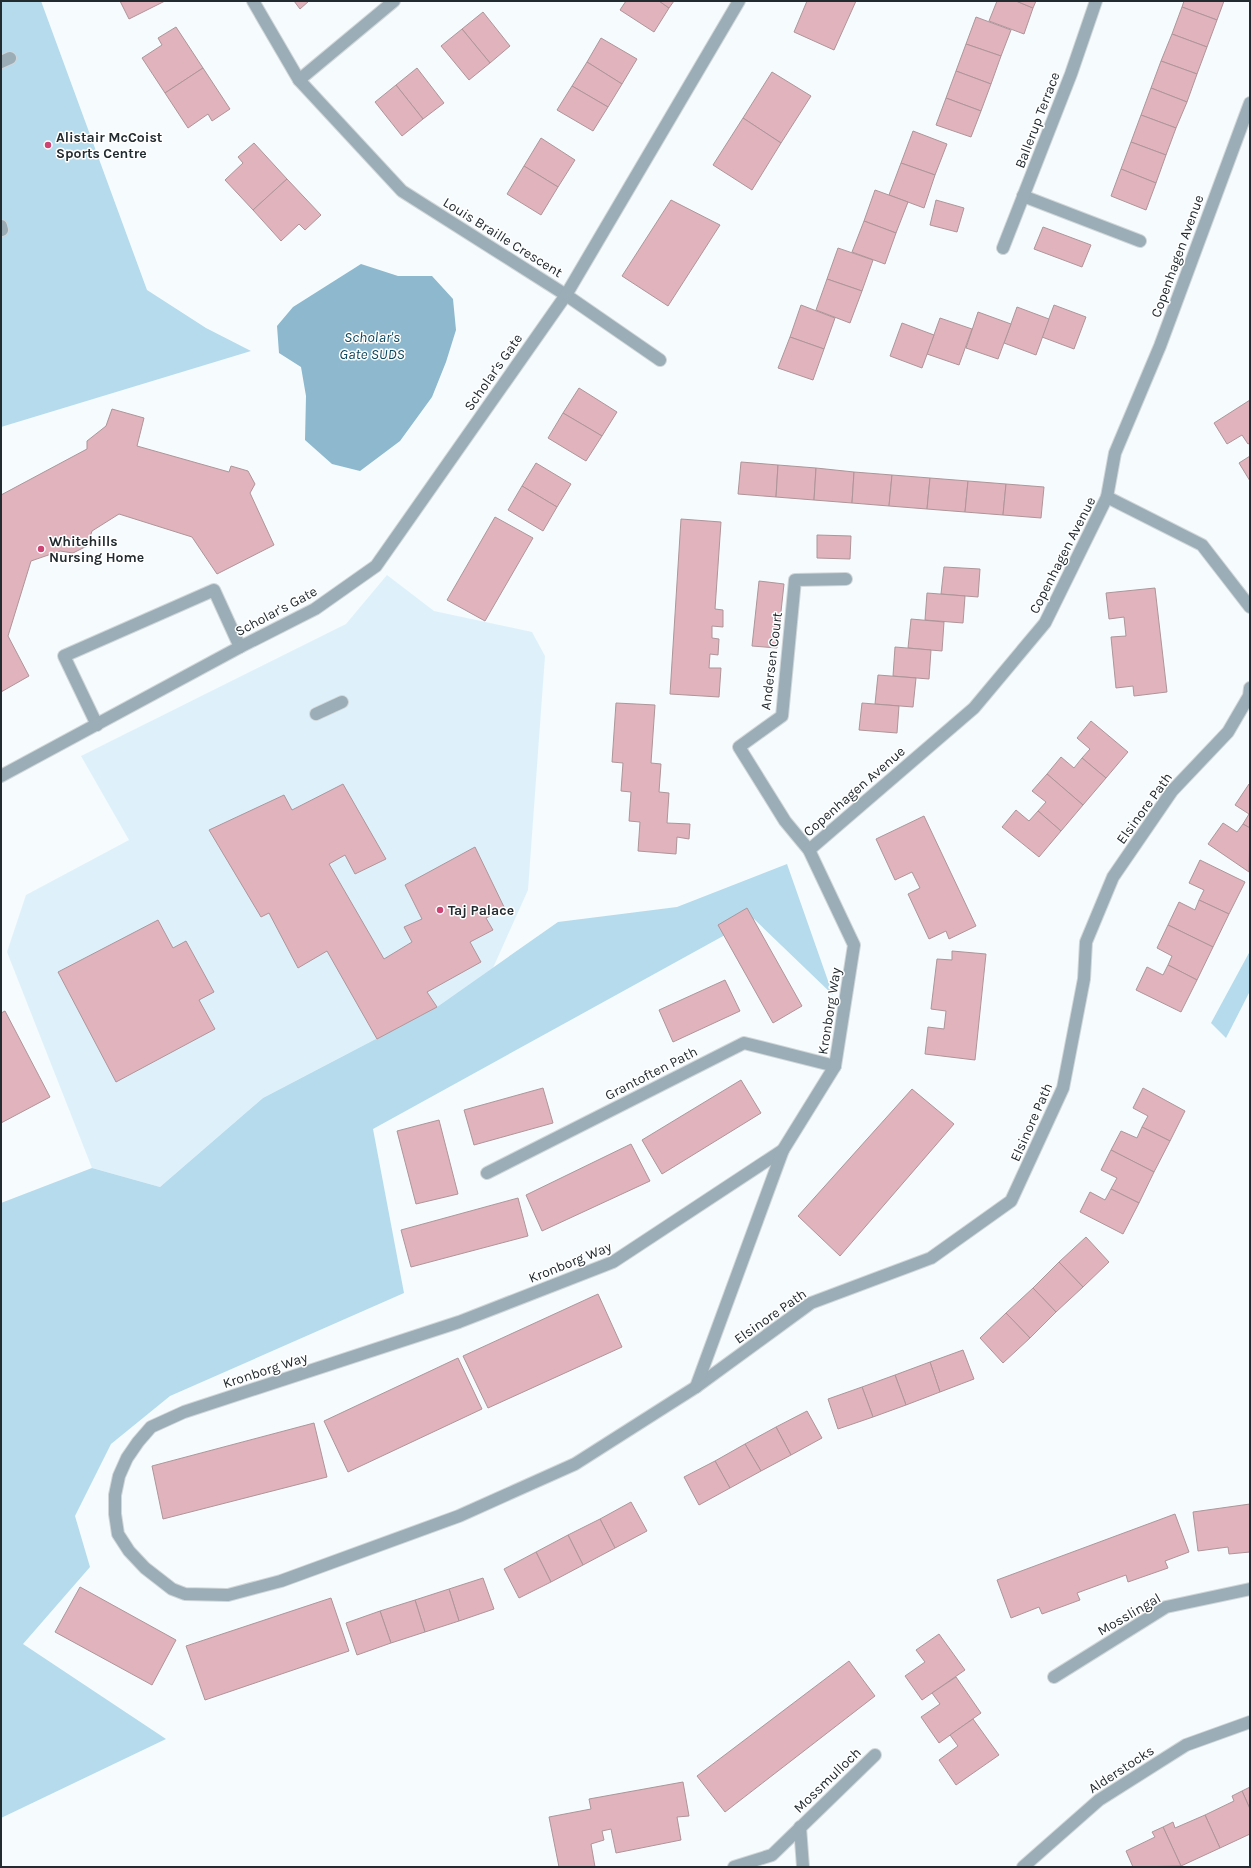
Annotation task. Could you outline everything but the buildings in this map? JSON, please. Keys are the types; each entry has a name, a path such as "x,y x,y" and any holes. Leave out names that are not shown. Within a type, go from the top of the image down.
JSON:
{"street":[{"name":"Louis Braille Crescent","path":"253,1 298,80 402,191 566,294 739,1"},
{"path":"298,80 394,1"},
{"name":"Ballerup Terrace","path":"1003,248 1071,74 1096,1"},
{"name":"Copenhagen Avenue","path":"809,850 974,708 1045,624 1107,497 1114,453 1160,346 1250,103"},
{"path":"1023,196 1140,241"},
{"path":"566,294 660,360"},
{"name":"Scholar's Gate","path":"1,776 240,647 315,609 376,566 566,294"},
{"path":"1107,497 1202,546 1250,607"},
{"name":"Andersen Court","path":"809,850 785,820 739,747 782,716 795,580 846,579"},
{"path":"97,725 64,656 214,590 240,647"},
{"name":"Elsinore Path","path":"696,1387 812,1304 931,1258 1012,1201 1063,1088 1084,979 1086,942 1112,877 1172,791 1228,732 1249,696 1250,688"},
{"path":"316,714 342,702"},
{"name":"Kronborg Way","path":"696,1387 575,1464 459,1516 281,1581 228,1595 185,1594 172,1589 144,1568 118,1534 115,1514 115,1495 119,1476 138,1442 152,1427 184,1412 459,1322 614,1262 782,1150 836,1066 854,945 809,850"},
{"name":"Grantoften Path","path":"487,1173 744,1043 836,1066"},
{"path":"696,1387 782,1150"},
{"name":"Mosslingal","path":"1054,1677 1166,1607 1250,1589"},
{"name":"Alderstocks","path":"1022,1867 1099,1800 1186,1745 1250,1722"},
{"name":"Mossmulloch","path":"734,1867 772,1855 875,1755"},
{"name":"Mossmulloch","path":"800,1827 803,1867"}],"shaded area":[{"name":"Alistair McCoist Sports Centre","path":"1,1 41,1 147,290 206,328 251,351 1,427"},
{"path":"387,575 434,611 532,632 545,656 528,890 493,968 437,1007 263,1098 160,1187 92,1168 7,952 26,895 129,840 81,756 346,624"},
{"path":"787,864 833,995 754,919 373,1129 404,1293 170,1396 111,1444 75,1516 90,1567 23,1644 166,1739 1,1818 1,1203 92,1168 160,1187 263,1098 437,1007 558,922 677,907"},
{"path":"1250,951 1250,991 1226,1038 1211,1023"}],"water":[{"name":"Scholar's Gate SUDS","path":"361,264 398,276 432,276 453,299 456,330 446,362 432,397 400,441 360,471 332,464 305,440 306,396 301,367 279,353 277,326 293,307"}],"place":[{"name":"Alistair McCoist Sports Centre","path":"48,145"},
{"name":"Whitehills Nursing Home","path":"41,549"},
{"name":"Taj Palace","path":"440,910"}]}
